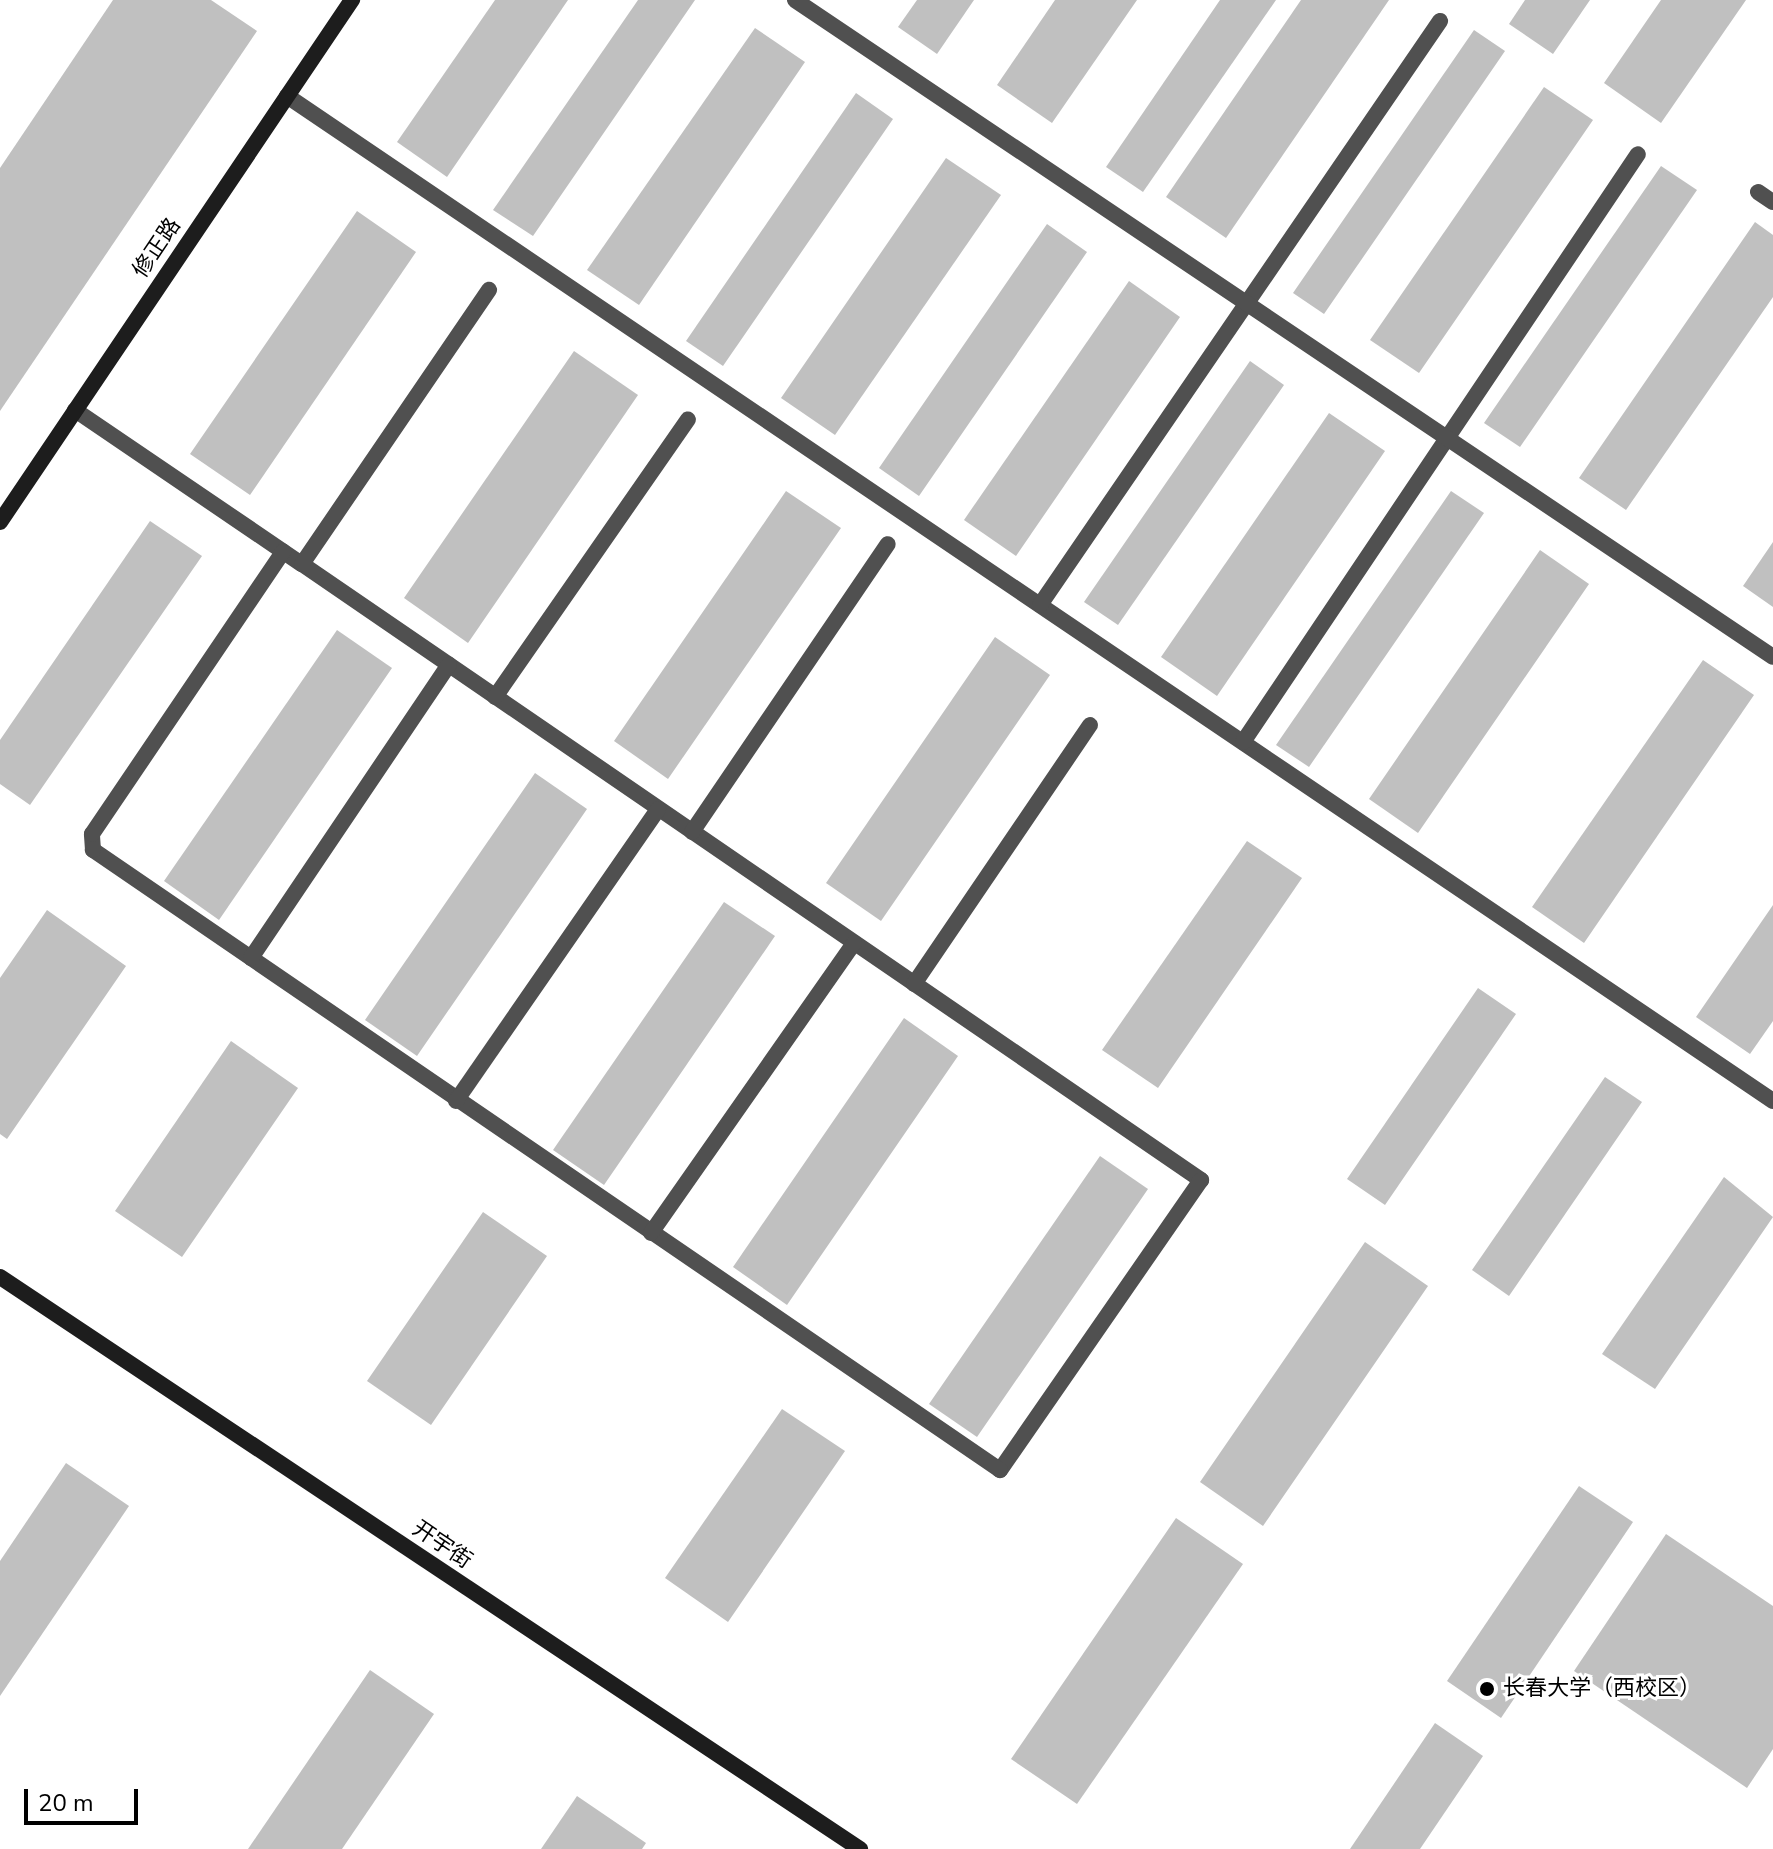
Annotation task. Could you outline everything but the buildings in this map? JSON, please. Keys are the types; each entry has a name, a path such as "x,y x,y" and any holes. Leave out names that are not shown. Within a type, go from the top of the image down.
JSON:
{"street":[{"name":"修正路","path":"0,522 352,0"},
{"path":"795,0 1773,657"},
{"path":"1040,605 1440,21"},
{"path":"287,96 1773,1101"},
{"path":"1243,742 1638,154"},
{"path":"1758,192 1773,202"},
{"path":"302,564 489,290"},
{"path":"75,410 302,564 1201,1180 1000,1470 93,850 92,834 283,552"},
{"path":"495,697 688,419"},
{"path":"692,832 888,544"},
{"path":"251,958 449,665"},
{"path":"914,984 1090,725"},
{"path":"456,1101 658,809"},
{"path":"651,1233 854,943"},
{"name":"开宇街","path":"0,1277 860,1849"}],"place":[{"name":"长春大学（西校区）","path":"1487,1689"}]}
